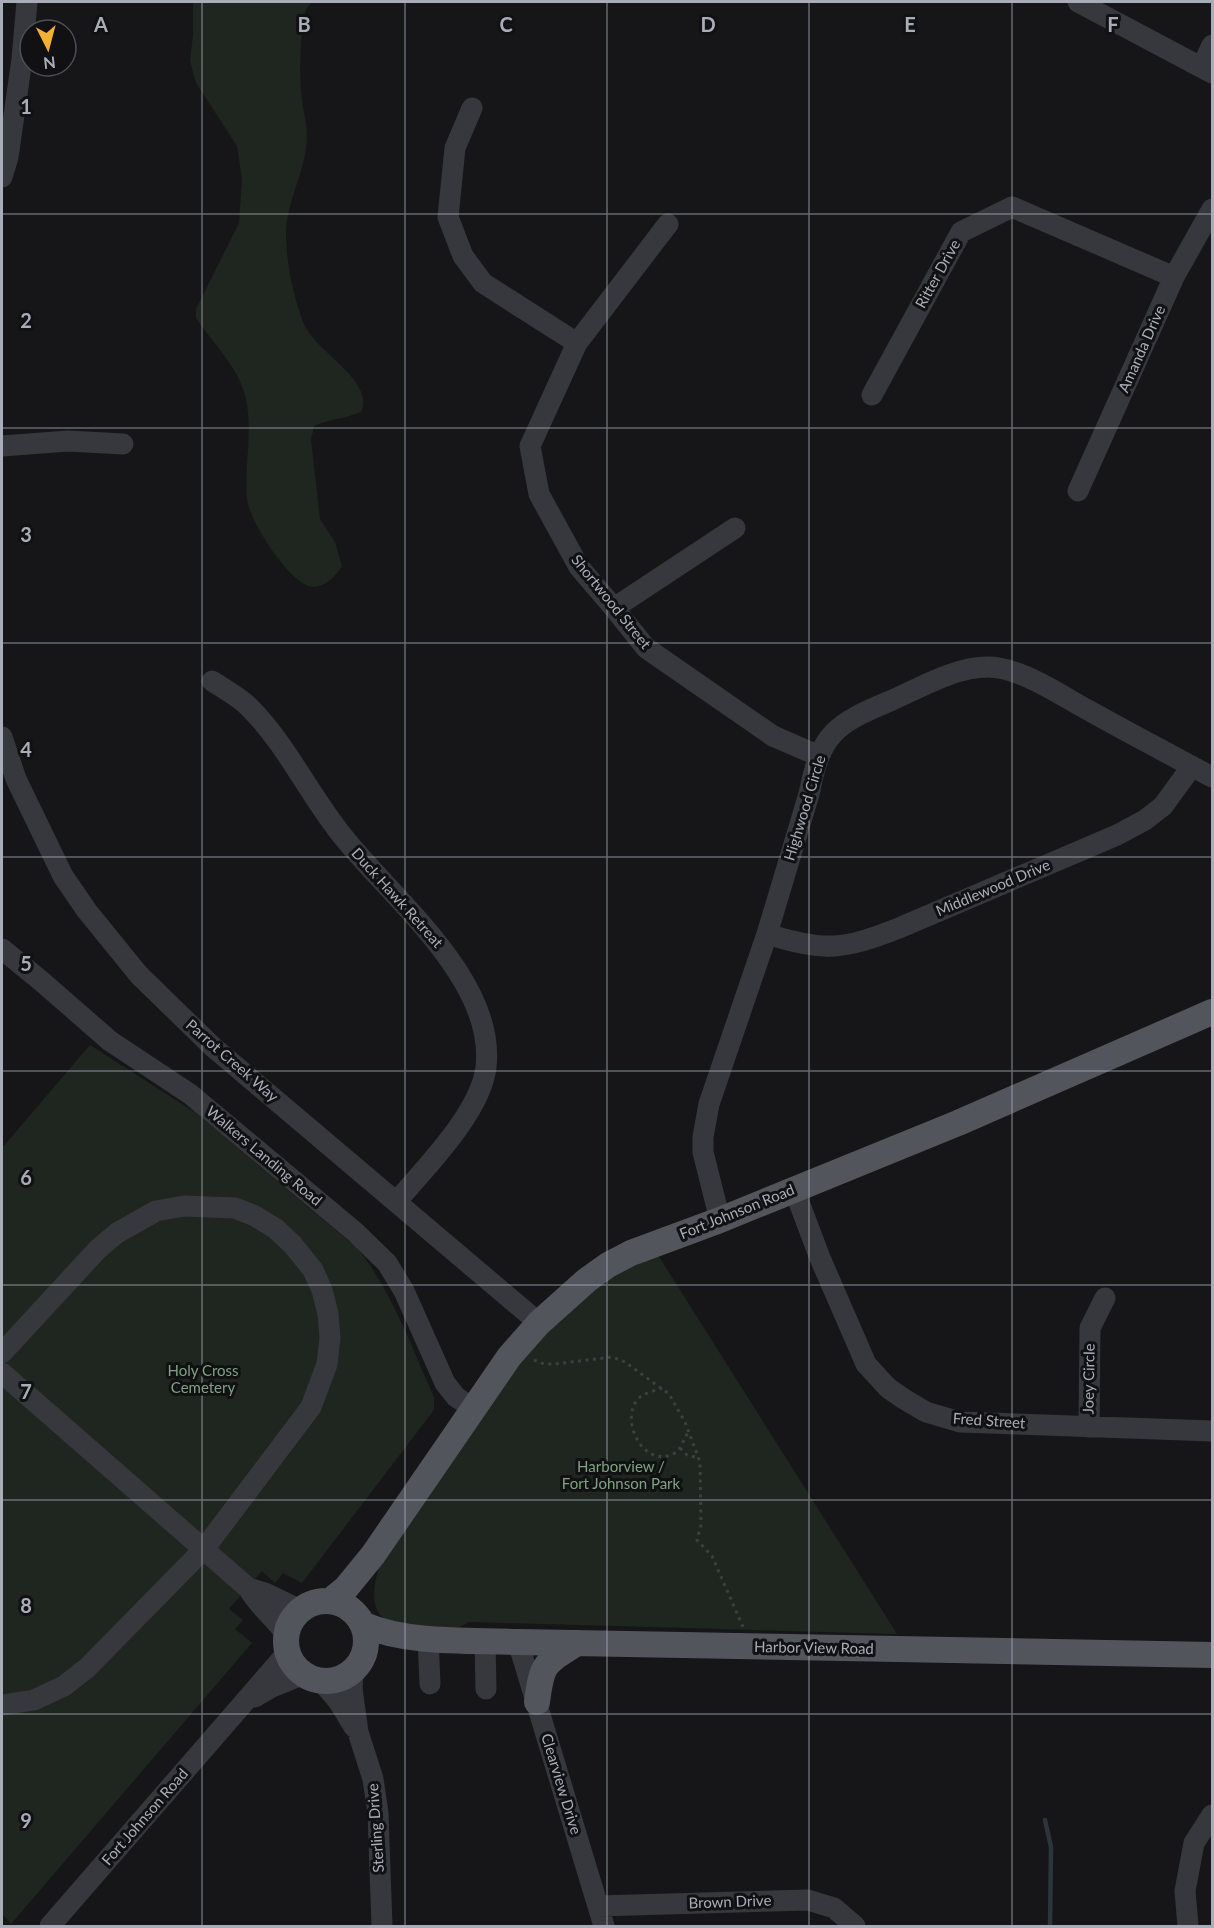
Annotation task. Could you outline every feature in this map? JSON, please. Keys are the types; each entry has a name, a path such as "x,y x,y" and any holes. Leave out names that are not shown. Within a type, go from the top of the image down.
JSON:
{"main road":[{"name":"Fort Johnson Road","path":"330,1601 346,1588 373,1555 473,1408 518,1348 539,1323 587,1280 608,1265 632,1253 720,1220 958,1123 1212,1012"},
{"name":"Fort Johnson Road","path":"361,1621 359,1604 373,1555"},
{"path":"330,1601 341,1604 361,1621 367,1637 366,1649 358,1666 334,1681 312,1678 293,1665 286,1643 288,1625 300,1610 309,1604 330,1601"},
{"name":"Harbor View Road","path":"361,1621 378,1632 422,1638 485,1641 1212,1655"},
{"name":"Harbor View Road","path":"358,1666 384,1646 422,1638"},
{"path":"537,1702 541,1673 550,1660 577,1643"}],"street":[{"path":"2,177 8,157 22,59 27,2"},
{"path":"1078,2 1207,70 1212,45"},
{"path":"472,108 455,148 448,217 463,256 483,284 577,343"},
{"name":"Ritter Drive","path":"872,395 961,232 1012,207 1174,277"},
{"name":"Amanda Drive","path":"1078,491 1174,277 1212,209"},
{"name":"Shortwood Street","path":"668,224 577,343 530,446 539,494 579,567 646,648 773,736 819,756"},
{"path":"2,446 68,441 123,444"},
{"path":"614,608 735,528"},
{"name":"Highwood Circle","path":"720,1220 703,1152 708,1104 767,934 819,756 828,739 842,724 860,714 968,669 989,667 1005,669 1041,685 1212,777"},
{"name":"Duck Hawk Retreat","path":"212,681 248,706 280,745 344,839 443,949 473,999 484,1027 487,1044 486,1069 470,1111 397,1201"},
{"name":"Parrot Creek Way","path":"2,737 16,779 63,876 139,975 213,1047 539,1323"},
{"name":"Middlewood Drive","path":"767,934 797,944 819,947 848,946 869,940 1127,830 1163,806 1192,766"},
{"name":"Walkers Landing Road","path":"2,949 110,1041 190,1094 355,1232 387,1263 404,1291 445,1383 456,1397 473,1408"},
{"name":"Fred Street","path":"794,1189 820,1258 866,1364 888,1388 926,1412 960,1422 1212,1431"},
{"path":"2,1353 98,1249 117,1233 156,1211 184,1206 235,1208 255,1216 276,1229 293,1245 313,1270 322,1290 328,1314 330,1338 327,1364 311,1407 204,1549 87,1668 64,1686 34,1700 2,1706"},
{"name":"Joey Circle","path":"1089,1427 1090,1328 1105,1298"},
{"path":"2,1373 248,1588 256,1603 275,1619 286,1643"},
{"path":"248,1588 265,1593 300,1610"},
{"path":"422,1638 430,1684"},
{"path":"485,1641 486,1689"},
{"name":"Clearview Drive","path":"518,1642 601,1916"},
{"name":"Fort Johnson Road","path":"50,1926 239,1707 286,1643"},
{"name":"Sterling Drive","path":"358,1666 352,1689 358,1732 373,1779 378,1813 382,1926"},
{"name":"Fort Johnson Road","path":"239,1707 272,1687 312,1678"},
{"name":"Sterling Drive","path":"312,1678 339,1702 358,1732"},
{"path":"1188,1926 1185,1891 1194,1843 1212,1815"},
{"name":"Brown Drive","path":"601,1916 808,1900 834,1908 855,1926"}],"path":[{"path":"518,1348 544,1364 612,1357 625,1362 669,1394 690,1432 699,1458 702,1485 701,1525 697,1540 712,1556 743,1626 746,1647"},
{"path":"662,1388 637,1400 633,1409 631,1423 641,1445 653,1456 670,1455 680,1448 686,1435 690,1432"},
{"path":"680,1448 687,1455 699,1458"}],"green space":[{"path":"193,2 312,2 305,13 300,56 301,90 307,130 306,148 289,211 286,237 288,259 293,290 303,322 318,344 352,377 360,389 363,400 361,412 314,426 311,440 320,519 335,542 342,566 330,580 314,587 305,584 283,565 255,522 247,499 249,424 243,388 232,367 196,318 196,309 239,223 242,179 237,146 196,83 190,61"},
{"name":"Holy Cross Cemetery","path":"90,1045 196,1113 357,1248 381,1282 391,1301 434,1397 434,1410 302,1583 283,1573 275,1583 262,1571 229,1609 243,1620 235,1629 252,1643 11,1924 2,1914 2,1148"},
{"name":"Harborview / Fort Johnson Park","path":"658,1255 897,1634 469,1622 454,1629 403,1628 382,1617 377,1610 374,1593 380,1564 517,1364 579,1299 619,1273"}],"waterway":[{"path":"1045,1820 1051,1847 1050,1926"}]}
